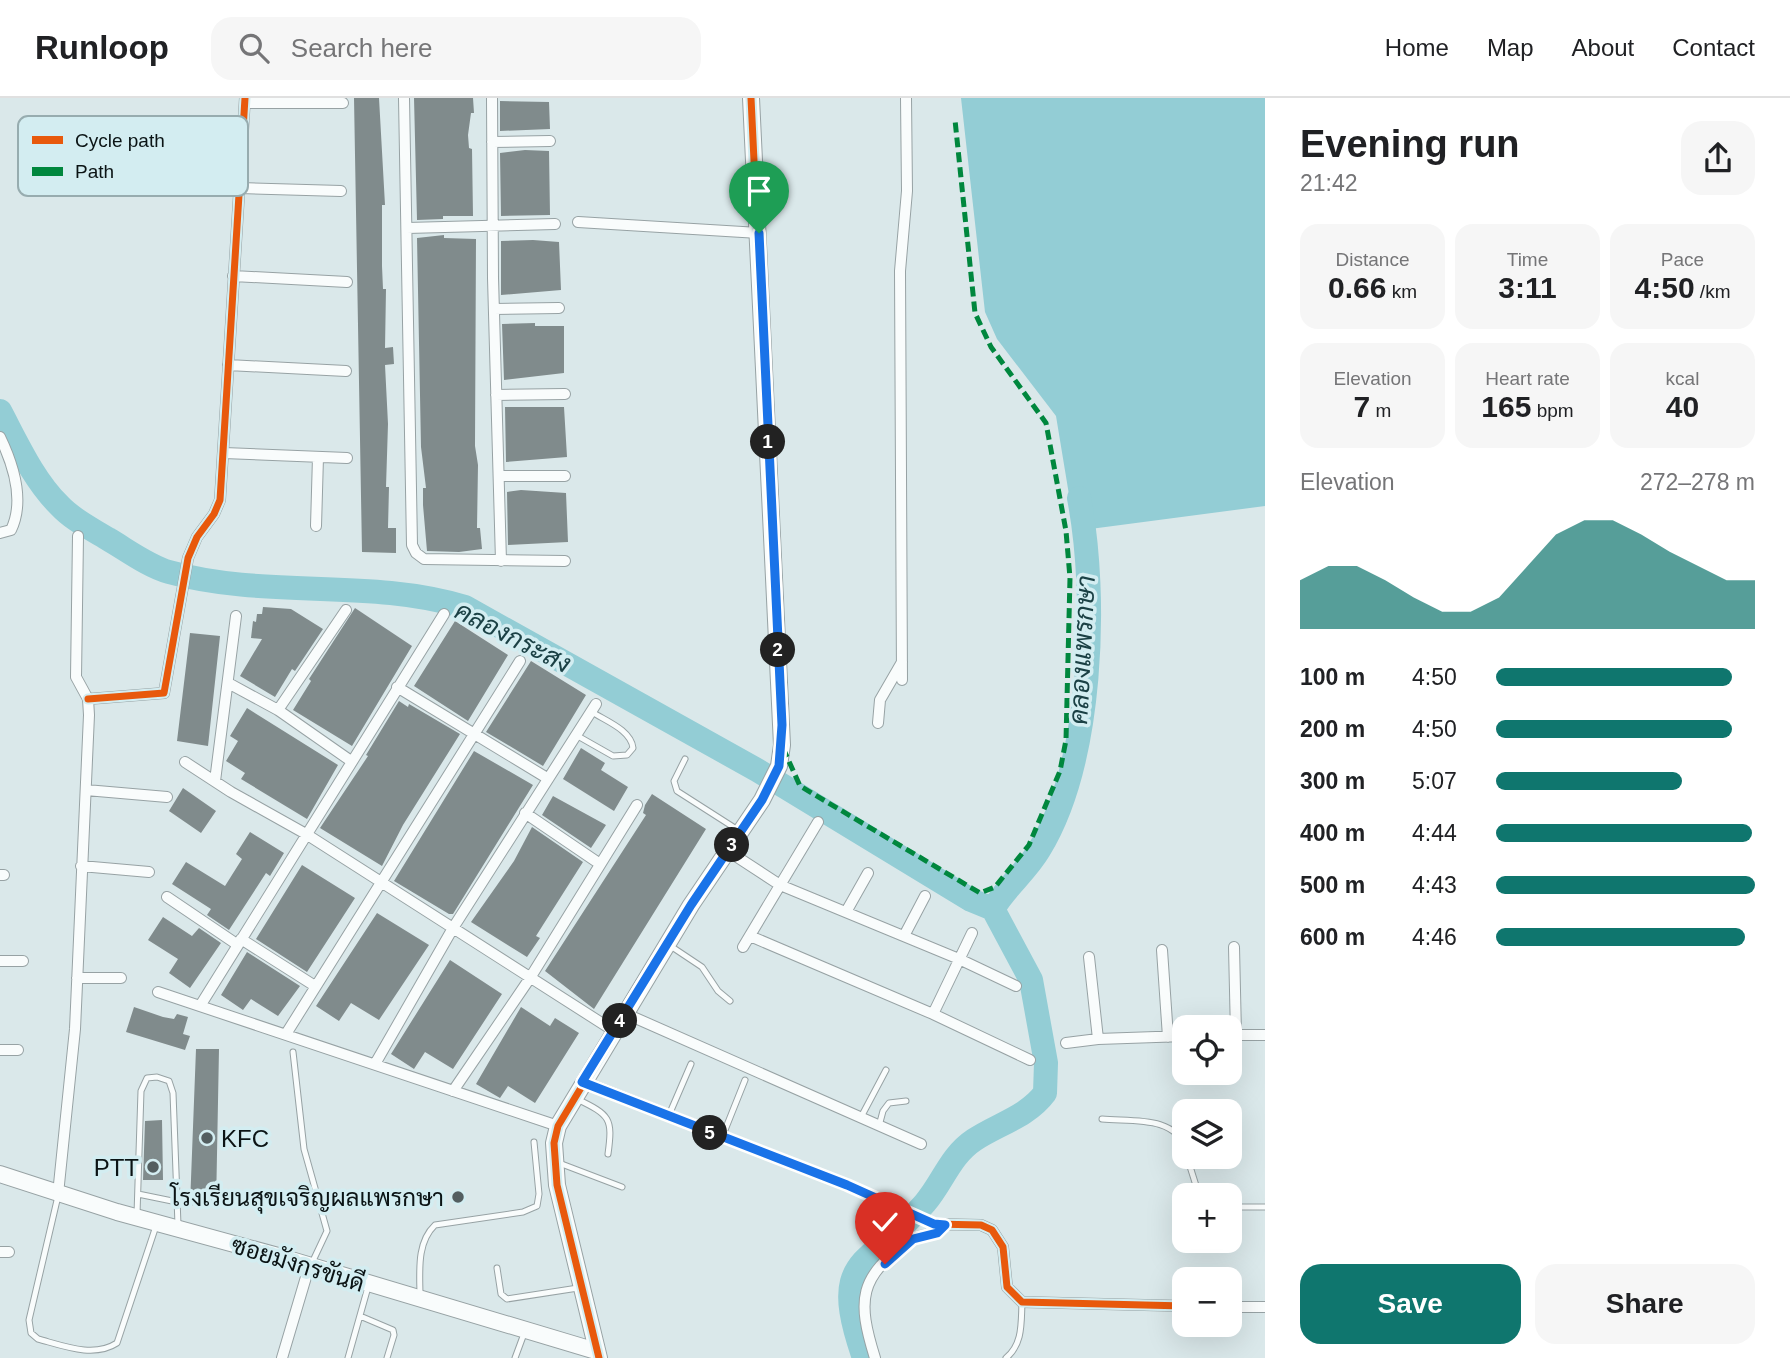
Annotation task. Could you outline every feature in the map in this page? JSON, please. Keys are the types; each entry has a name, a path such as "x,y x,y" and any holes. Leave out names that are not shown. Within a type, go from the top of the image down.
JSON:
{"street":[{"path":"404,98 412,545 424,559 565,561"},
{"path":"492,98 494,309 501,561"},
{"path":"598,1355 554,1161 558,1126 667,944 762,800 779,766 782,725 751,98"},
{"path":"902,680 900,271 907,191 906,98"},
{"path":"245,101 343,103"},
{"path":"492,142 550,141"},
{"path":"248,188 341,191"},
{"path":"88,699 164,693 188,558 197,537 214,514 220,500 239,196"},
{"path":"578,222 759,233"},
{"path":"407,228 555,224"},
{"path":"233,276 347,282"},
{"path":"494,309 559,308"},
{"path":"228,365 346,371"},
{"path":"496,395 565,394"},
{"path":"0,437 10,457 16,485 16,519 11,530 0,533"},
{"path":"224,453 347,458"},
{"path":"316,526 318,457"},
{"path":"499,476 565,476"},
{"path":"58,1194 66,1142 86,790 88,699 76,677 78,536"},
{"path":"278,710 346,610"},
{"path":"200,1006 444,614"},
{"path":"215,781 230,684 236,616"},
{"path":"286,1034 520,660"},
{"path":"878,723 880,700 902,662"},
{"path":"230,684 278,710 351,761"},
{"path":"397,687 547,778"},
{"path":"375,1064 453,928 593,708"},
{"path":"185,762 306,834 614,1031"},
{"path":"86,790 167,797"},
{"path":"453,1091 530,978 637,805"},
{"path":"526,813 600,864"},
{"path":"743,947 818,822"},
{"path":"728,851 780,885 959,958 1016,986"},
{"path":"81,866 149,872"},
{"path":"846,912 868,873"},
{"path":"904,936 925,896"},
{"path":"167,897 315,986"},
{"path":"933,1014 972,933"},
{"path":"750,936 933,1014 1030,1060"},
{"path":"1233,1015 1234,947"},
{"path":"1162,950 1168,1037"},
{"path":"1089,957 1098,1039"},
{"path":"0,961 23,961"},
{"path":"77,978 121,978"},
{"path":"158,992 558,1126"},
{"path":"624,1013 921,1144"},
{"path":"1242,1035 1265,1035"},
{"path":"1066,1043 1098,1039 1172,1037"},
{"path":"0,1050 18,1050"},
{"path":"582,1082 939,1224 981,1225 992,1230 1003,1247 1007,1287 1022,1302 1172,1306"},
{"name":"ซอยมังกรขันดี","path":"0,1174 137,1218 525,1331 598,1355"},
{"path":"875,1358 863,1307 867,1284 913,1239 937,1233 939,1224"},
{"path":"282,1358 309,1267"},
{"path":"1242,1307 1265,1307"}],"lane":[{"path":"576,735 613,756 627,755 633,748 632,740 625,732 593,708"},
{"path":"685,759 674,781 677,791 741,832"},
{"path":"667,944 702,967 718,991 730,1001"},
{"path":"293,1052 304,1149 327,1231 309,1267"},
{"path":"669,1115 691,1065"},
{"path":"860,1119 886,1070"},
{"path":"137,1218 141,1091 147,1079 157,1077 169,1082 173,1093 178,1229"},
{"path":"722,1138 745,1080"},
{"path":"573,1097 603,1111 610,1123 608,1154"},
{"path":"878,1126 889,1103 906,1101"},
{"path":"1102,1119 1166,1125 1172,1131"},
{"path":"420,1300 422,1248 426,1235 435,1225 523,1212 537,1206 540,1194 534,1142"},
{"path":"554,1161 622,1187"},
{"path":"58,1194 29,1320 31,1333 38,1339 93,1354 106,1352 117,1343 157,1223"},
{"path":"138,1194 177,1202"},
{"path":"1242,1207 1265,1207"},
{"path":"497,1268 501,1294 507,1299 581,1288"},
{"path":"348,1358 369,1285"},
{"path":"1006,1358 1014,1351 1021,1331 1022,1302"},
{"path":"360,1316 393,1330 387,1358"},
{"path":"515,1358 525,1331"}],"water":[{"path":"961,98 1265,98 1265,506 1075,531 1056,416 997,339 985,312"}],"building":[{"path":"354,98 379,98 385,205 382,205 382,266 383,289 386,289 385,348 393,347 394,364 385,365 388,424 386,487 389,487 388,528 396,528 396,553 362,552"},
{"path":"414,98 473,98 474,113 471,113 468,135 469,148 472,149 473,216 443,216 443,219 417,220"},
{"path":"500,101 549,102 550,129 500,131"},
{"path":"549,151 550,215 501,216 500,153"},
{"path":"444,235 444,238 476,239 475,446 478,465 477,528 480,528 482,549 459,552 427,551 423,505 423,488 426,488 421,447 417,238"},
{"path":"501,241 559,242 561,290 501,295"},
{"path":"535,323 535,326 564,326 564,373 504,380 502,324"},
{"path":"505,407 564,407 567,457 506,462"},
{"path":"521,490 566,493 568,542 508,545 507,492"},
{"path":"263,607 291,609 323,629 295,671 292,669 275,697 240,676 262,639 251,638 253,621 256,622 257,614 262,614"},
{"path":"355,608 412,646 352,746 293,710 311,681 309,679"},
{"path":"455,621 508,655 468,721 414,686"},
{"path":"190,633 220,636 208,746 177,741"},
{"path":"531,661 586,695 543,766 486,732"},
{"path":"399,701 408,707 409,704 460,734 403,825 382,866 320,828 368,756 366,755"},
{"path":"247,708 338,765 307,819 241,779 245,773 226,761 238,741 230,736"},
{"path":"581,748 605,763 601,770 628,787 614,811 563,779"},
{"path":"474,751 533,785 453,914 449,914 394,881"},
{"path":"183,788 216,811 201,833 169,811"},
{"path":"652,794 706,829 594,1009 545,971 646,815 643,813 645,805"},
{"path":"553,796 606,825 591,848 542,815"},
{"path":"532,827 583,862 536,936 540,938 527,957 471,922 514,861"},
{"path":"250,832 284,853 270,876 266,873 229,930 207,915 211,909 172,884 186,862 225,886 242,859 236,854"},
{"path":"302,865 355,898 307,972 256,939"},
{"path":"377,913 429,945 379,1020 351,1003 339,1021 316,1006"},
{"path":"163,917 192,936 199,928 221,943 190,988 169,973 178,959 148,940"},
{"path":"247,952 300,986 278,1016 251,999 243,1010 221,995"},
{"path":"450,960 502,994 453,1069 425,1052 414,1069 391,1054"},
{"path":"134,1007 163,1017 174,1019 177,1014 188,1017 183,1034 190,1036 185,1050 126,1032"},
{"path":"521,1007 550,1026 555,1018 579,1033 535,1103 508,1086 500,1098 476,1084"},
{"path":"196,1049 219,1049 216,1207 190,1205"},
{"path":"162,1120 163,1180 143,1180 145,1121"}],"waterway":[{"name":"คลองกระสง","path":"0,411 34,473 60,506 83,524 153,566 206,580 243,585 392,593 465,607 757,770 971,900 993,909"},
{"name":"คลองแพรกษา","path":"864,1358 850,1299 852,1281 859,1267 925,1203 966,1146 1030,1108 1045,1093 1046,1063 1031,980 993,909 1039,850 1057,814 1071,772 1080,726 1089,630 1085,538 1079,498"}],"marked path":[{"path":"783,748 800,786 980,893 995,887 1029,845 1060,771 1066,740 1070,578 1066,531 1046,423 991,347 975,313 955,120"}],"cycle path":[{"path":"244,116 245,98"},
{"path":"599,1358 557,1185 554,1143 558,1126 691,905 762,800 779,766 782,745 751,98"},
{"path":"88,699 164,693 188,558 197,537 214,514 220,500 239,196"},
{"path":"582,1081 847,1185 934,1224 981,1225 992,1230 1003,1247 1007,1287 1022,1302 1172,1306"}],"place":[{"name":"KFC","path":"207,1138"},
{"name":"PTT","path":"153,1167"},
{"name":"โรงเรียนสุขเจริญผลแพรกษา","path":"458,1197"}],"route":[{"path":"759,233 782,725 779,766 762,800 691,905 582,1082 847,1185 934,1224 945,1225 937,1233 913,1239 885,1264"}]}
